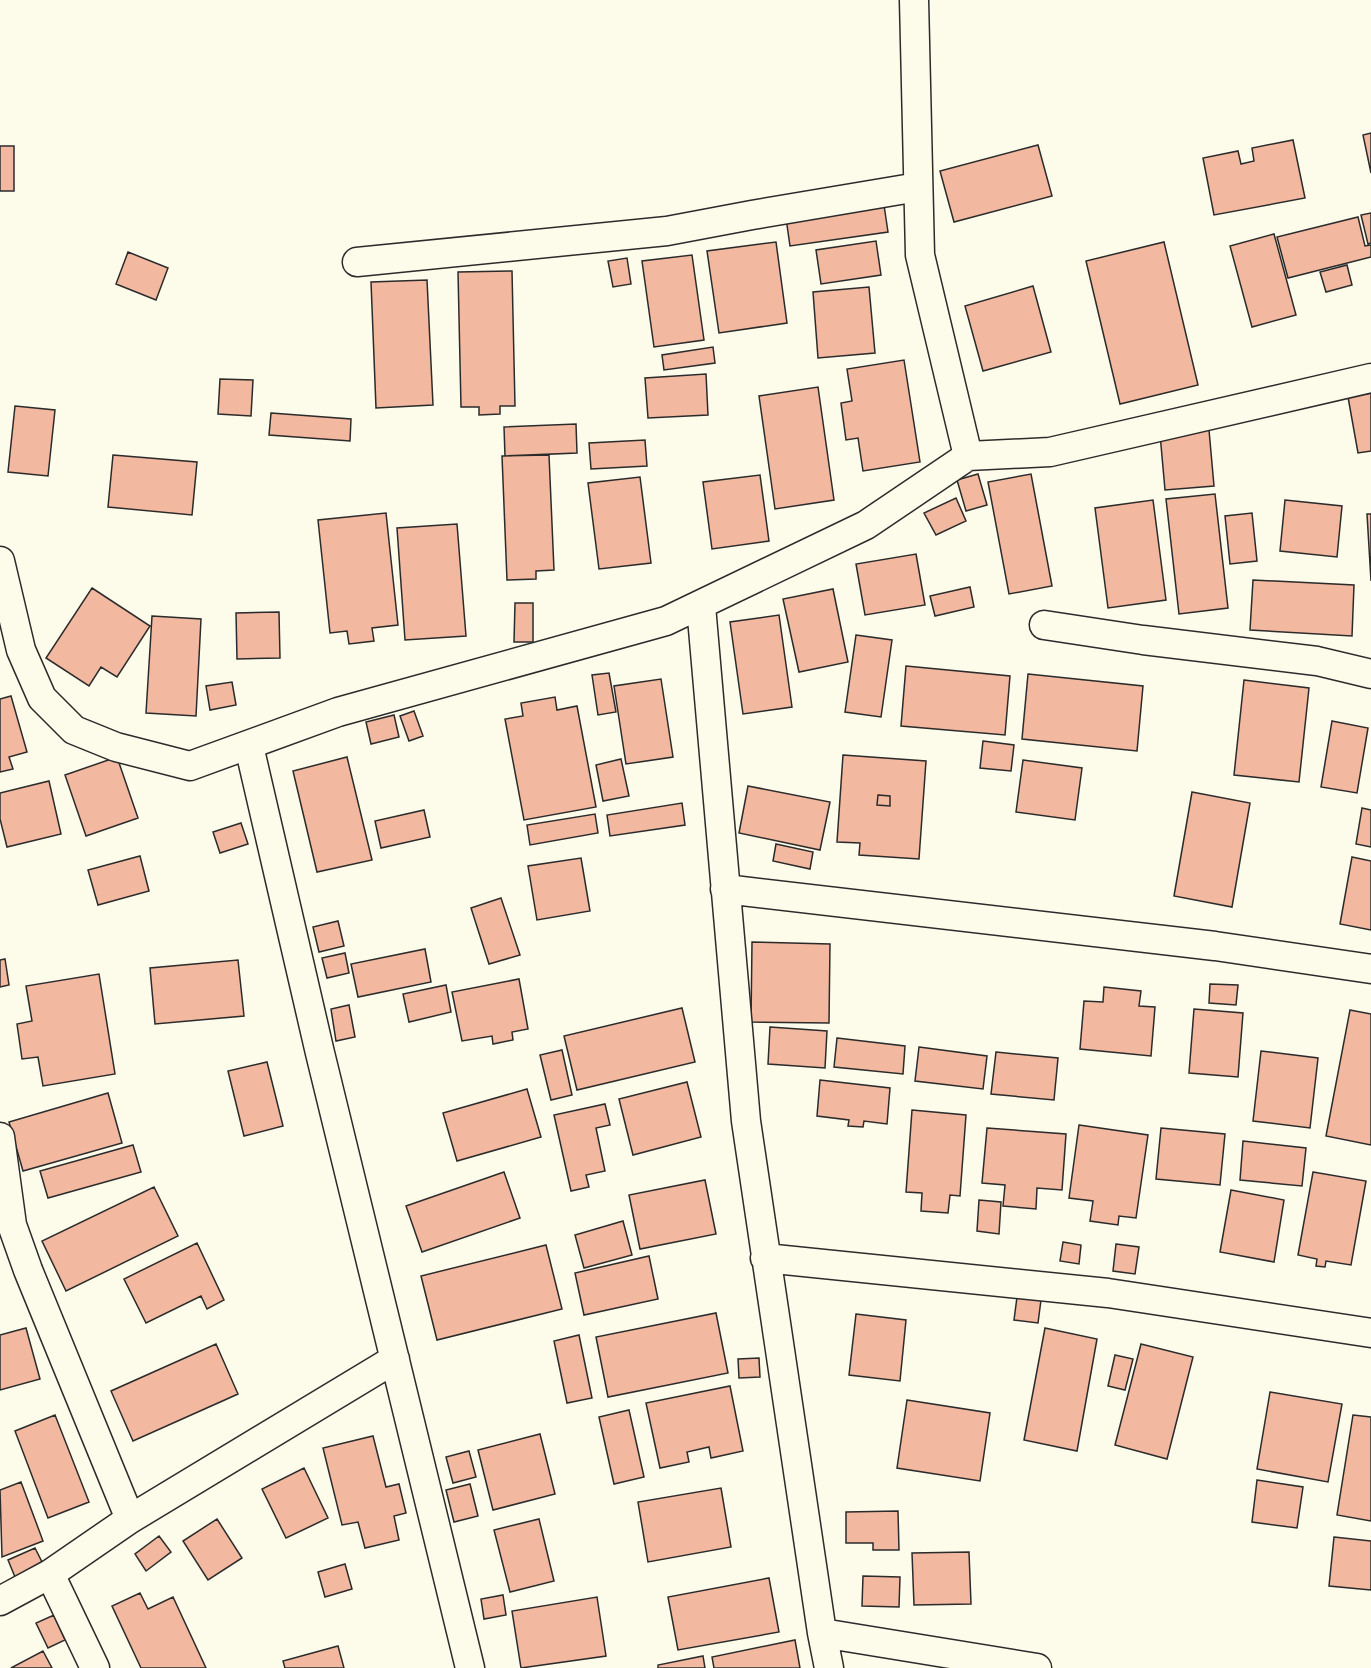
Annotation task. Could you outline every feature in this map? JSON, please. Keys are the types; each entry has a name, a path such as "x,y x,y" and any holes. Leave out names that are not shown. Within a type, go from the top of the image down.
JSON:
{"street":[{"path":"914,0 920,255 968,456"},
{"path":"357,262 667,231 752,214 918,188"},
{"path":"0,561 21,650 42,698 74,730 116,747 190,766 338,712 666,621 866,525 968,456 1050,452 1371,378"},
{"path":"701,606 746,1121 822,1633 830,1668"},
{"path":"1044,625 1143,640 1317,661 1371,674"},
{"path":"249,746 317,1042 470,1668"},
{"path":"725,889 1215,946 1371,969"},
{"path":"0,1137 12,1225 32,1280 130,1519"},
{"path":"765,1258 1108,1293 1371,1333"},
{"path":"0,1601 50,1574 130,1519 395,1359"},
{"path":"50,1574 95,1668"},
{"path":"822,1633 1037,1668"}],"building":[{"path":"1371,133 1371,173 1363,135"},
{"path":"1293,140 1305,198 1214,215 1203,158 1238,151 1241,164 1254,161 1252,148"},
{"path":"1038,145 1052,196 954,222 940,171"},
{"path":"0,146 14,146 14,191 0,191"},
{"path":"884,205 888,232 790,246 786,218"},
{"path":"1371,213 1371,243 1368,244 1361,215"},
{"path":"1358,217 1365,246 1371,245 1371,257 1288,278 1277,237"},
{"path":"1274,234 1296,315 1252,327 1230,246"},
{"path":"876,241 881,275 821,284 816,250"},
{"path":"776,242 787,323 719,333 707,251"},
{"path":"1164,242 1198,385 1120,404 1086,261"},
{"path":"128,252 168,268 156,300 116,284"},
{"path":"692,255 704,340 654,347 642,261"},
{"path":"627,258 631,284 613,287 608,261"},
{"path":"1347,265 1352,285 1326,292 1320,272"},
{"path":"512,271 515,406 500,406 500,414 479,415 479,407 461,407 458,272"},
{"path":"427,280 433,405 376,408 371,282"},
{"path":"1033,286 1051,352 983,371 965,306"},
{"path":"869,287 875,353 818,358 813,292"},
{"path":"713,347 715,363 664,370 662,355"},
{"path":"904,360 920,462 863,471 858,438 846,440 841,403 852,401 847,369"},
{"path":"706,374 708,415 648,418 645,378"},
{"path":"220,379 253,380 251,416 218,414"},
{"path":"818,387 834,500 775,509 759,396"},
{"path":"1371,393 1371,451 1358,453 1348,397"},
{"path":"15,406 55,410 48,476 8,472"},
{"path":"271,413 351,419 350,441 269,435"},
{"path":"576,424 577,453 505,456 504,427"},
{"path":"1209,430 1214,486 1165,490 1160,434"},
{"path":"645,440 647,466 591,469 589,443"},
{"path":"113,455 197,462 192,515 108,507"},
{"path":"549,455 554,570 536,571 536,579 507,580 502,456"},
{"path":"978,474 987,505 966,511 957,480"},
{"path":"1031,474 1052,586 1009,594 988,482"},
{"path":"760,475 769,541 712,549 703,482"},
{"path":"640,477 651,563 599,569 588,483"},
{"path":"1215,494 1228,608 1179,614 1166,499"},
{"path":"956,498 966,521 936,535 924,513"},
{"path":"1153,500 1166,600 1108,608 1095,508"},
{"path":"1285,500 1342,506 1337,557 1280,551"},
{"path":"386,513 398,625 372,628 374,641 349,644 347,631 330,633 318,520"},
{"path":"1252,513 1257,561 1230,564 1225,516"},
{"path":"1367,514 1371,514 1371,581"},
{"path":"457,524 466,636 405,640 397,528"},
{"path":"916,554 925,605 865,615 856,564"},
{"path":"1253,580 1354,585 1352,636 1250,630"},
{"path":"970,587 974,607 935,616 930,596"},
{"path":"92,588 150,626 117,677 101,667 89,686 46,658"},
{"path":"833,589 848,662 799,672 783,599"},
{"path":"515,603 533,603 533,642 514,642"},
{"path":"279,612 280,658 237,659 236,613"},
{"path":"779,615 792,707 743,714 730,622"},
{"path":"152,616 201,619 196,716 146,713"},
{"path":"856,635 892,640 881,717 845,712"},
{"path":"906,666 1010,676 1005,735 901,726"},
{"path":"609,673 616,712 598,715 592,675"},
{"path":"1028,674 1143,686 1137,751 1022,739"},
{"path":"661,679 673,757 626,764 614,686"},
{"path":"1244,680 1309,688 1299,782 1234,775"},
{"path":"232,682 236,705 210,710 206,686"},
{"path":"11,696 27,752 9,757 13,769 0,772 0,699"},
{"path":"555,697 557,710 577,706 596,807 524,820 505,719 523,716 521,703"},
{"path":"414,711 423,736 409,741 400,716"},
{"path":"394,715 399,737 371,744 366,722"},
{"path":"1332,721 1368,728 1357,793 1321,787"},
{"path":"983,741 1014,745 1011,771 980,768"},
{"path":"843,755 926,761 919,859 859,855 860,843 837,842","holes":["878,795 890,796 890,806 877,805"]},
{"path":"117,757 138,818 86,836 65,775"},
{"path":"347,757 372,860 317,872 293,771"},
{"path":"621,759 629,796 603,801 596,765"},
{"path":"1023,760 1082,768 1075,820 1016,812"},
{"path":"49,781 61,834 7,847 0,819 0,793"},
{"path":"748,786 830,802 820,850 739,833"},
{"path":"1192,792 1250,803 1232,907 1174,896"},
{"path":"878,795 890,796 890,806 877,805"},
{"path":"682,803 685,825 610,836 607,815"},
{"path":"1362,808 1371,810 1371,847 1356,844"},
{"path":"424,810 430,837 381,848 375,821"},
{"path":"595,814 598,833 530,845 527,825"},
{"path":"241,823 248,844 220,853 213,832"},
{"path":"776,844 813,852 810,869 773,861"},
{"path":"140,856 149,891 98,905 88,870"},
{"path":"1352,857 1371,861 1371,930 1340,924"},
{"path":"581,858 590,911 537,920 528,866"},
{"path":"501,898 520,955 489,964 471,908"},
{"path":"338,921 344,946 319,952 313,927"},
{"path":"752,942 830,944 829,1023 751,1022"},
{"path":"425,949 431,982 358,997 351,964"},
{"path":"345,953 349,973 327,978 322,958"},
{"path":"5,959 9,985 0,987 0,960"},
{"path":"238,960 244,1016 155,1024 150,968"},
{"path":"99,974 115,1074 43,1086 38,1057 22,1059 17,1024 32,1021 26,986"},
{"path":"519,979 528,1029 512,1032 513,1040 493,1044 492,1036 462,1041 452,992"},
{"path":"1210,984 1238,985 1236,1005 1209,1003"},
{"path":"446,985 451,1012 409,1022 403,994"},
{"path":"1104,987 1141,991 1139,1006 1155,1007 1151,1056 1080,1049 1084,1001 1103,1002"},
{"path":"349,1005 355,1037 336,1041 331,1009"},
{"path":"682,1008 695,1062 577,1090 564,1036"},
{"path":"1194,1009 1243,1013 1238,1077 1189,1073"},
{"path":"1350,1010 1371,1014 1371,1145 1326,1136"},
{"path":"770,1027 827,1031 825,1068 768,1064"},
{"path":"837,1038 905,1046 903,1074 834,1067"},
{"path":"919,1047 987,1056 983,1089 915,1081"},
{"path":"562,1050 572,1095 551,1100 540,1055"},
{"path":"1261,1051 1318,1058 1310,1128 1253,1121"},
{"path":"996,1052 1058,1058 1054,1100 991,1094"},
{"path":"267,1062 283,1126 244,1136 228,1071"},
{"path":"820,1080 890,1088 887,1124 864,1121 863,1127 848,1126 849,1120 817,1116"},
{"path":"687,1082 701,1137 633,1155 619,1099"},
{"path":"527,1089 541,1137 457,1161 443,1113"},
{"path":"108,1093 122,1143 23,1171 9,1122"},
{"path":"605,1104 610,1125 596,1128 605,1171 586,1175 589,1187 571,1191 554,1115"},
{"path":"912,1110 966,1115 960,1196 950,1195 948,1213 921,1211 922,1193 906,1192"},
{"path":"1079,1125 1148,1135 1136,1218 1119,1216 1118,1225 1090,1221 1093,1201 1069,1198"},
{"path":"987,1128 1066,1134 1062,1190 1037,1188 1036,1209 1003,1206 1005,1185 982,1183"},
{"path":"1161,1128 1225,1134 1220,1185 1156,1179"},
{"path":"1243,1141 1306,1148 1302,1186 1240,1180"},
{"path":"133,1145 141,1172 48,1198 40,1171"},
{"path":"504,1172 520,1218 422,1252 406,1206"},
{"path":"1313,1172 1366,1181 1351,1265 1326,1261 1325,1267 1316,1266 1317,1259 1298,1255"},
{"path":"705,1180 716,1234 640,1249 629,1195"},
{"path":"154,1187 178,1236 66,1291 42,1241"},
{"path":"1231,1190 1284,1200 1274,1262 1220,1252"},
{"path":"979,1200 1001,1202 999,1234 977,1231"},
{"path":"623,1221 632,1255 584,1268 575,1235"},
{"path":"1063,1242 1081,1245 1079,1264 1060,1261"},
{"path":"197,1243 224,1300 207,1309 201,1296 146,1323 124,1279"},
{"path":"1116,1244 1139,1247 1135,1274 1113,1271"},
{"path":"546,1245 562,1309 437,1340 421,1276"},
{"path":"649,1256 658,1299 584,1315 575,1273"},
{"path":"1017,1297 1041,1300 1038,1323 1014,1320"},
{"path":"716,1313 728,1373 608,1397 596,1337"},
{"path":"856,1314 906,1320 900,1381 849,1375"},
{"path":"26,1328 40,1379 0,1390 0,1335"},
{"path":"1045,1328 1097,1339 1077,1451 1024,1440"},
{"path":"579,1335 592,1398 567,1403 554,1341"},
{"path":"216,1344 238,1394 133,1441 111,1391"},
{"path":"1141,1344 1193,1357 1167,1459 1115,1445"},
{"path":"1115,1355 1133,1359 1125,1390 1108,1386"},
{"path":"759,1358 760,1377 739,1378 738,1359"},
{"path":"730,1386 743,1451 711,1458 709,1447 687,1452 689,1462 660,1468 646,1403"},
{"path":"1270,1392 1342,1404 1328,1482 1257,1469"},
{"path":"907,1400 990,1413 980,1481 897,1468"},
{"path":"629,1410 644,1477 614,1484 599,1417"},
{"path":"55,1415 89,1502 48,1518 15,1431"},
{"path":"1353,1415 1371,1417 1371,1521 1337,1515"},
{"path":"540,1434 555,1494 493,1510 478,1450"},
{"path":"373,1436 386,1487 399,1484 406,1513 394,1516 399,1540 365,1548 358,1522 342,1525 323,1448"},
{"path":"469,1451 476,1477 453,1483 446,1457"},
{"path":"304,1468 328,1518 286,1538 262,1489"},
{"path":"1257,1480 1303,1487 1297,1528 1252,1522"},
{"path":"21,1482 43,1541 2,1557 0,1490"},
{"path":"470,1484 478,1516 454,1522 446,1490"},
{"path":"721,1488 731,1547 648,1562 638,1502"},
{"path":"898,1511 899,1550 873,1550 873,1543 846,1543 846,1512"},
{"path":"217,1519 242,1558 208,1580 183,1541"},
{"path":"539,1519 554,1581 510,1592 494,1530"},
{"path":"159,1536 171,1552 146,1571 135,1554"},
{"path":"1334,1537 1371,1541 1371,1590 1329,1586"},
{"path":"35,1548 43,1564 15,1577 8,1560"},
{"path":"969,1552 971,1604 914,1605 912,1553"},
{"path":"345,1564 352,1589 325,1597 318,1572"},
{"path":"863,1576 900,1577 899,1607 862,1606"},
{"path":"769,1578 779,1632 678,1650 668,1597"},
{"path":"140,1593 148,1609 173,1597 206,1668 141,1668 112,1606"},
{"path":"503,1595 506,1615 484,1619 481,1599"},
{"path":"597,1597 606,1656 521,1668 512,1611"},
{"path":"54,1615 65,1640 48,1648 36,1623"},
{"path":"795,1640 800,1668 714,1668 712,1657"},
{"path":"338,1646 344,1668 285,1668 283,1661"},
{"path":"43,1651 52,1668 11,1668"},
{"path":"703,1656 705,1668 658,1668 658,1665"}]}
